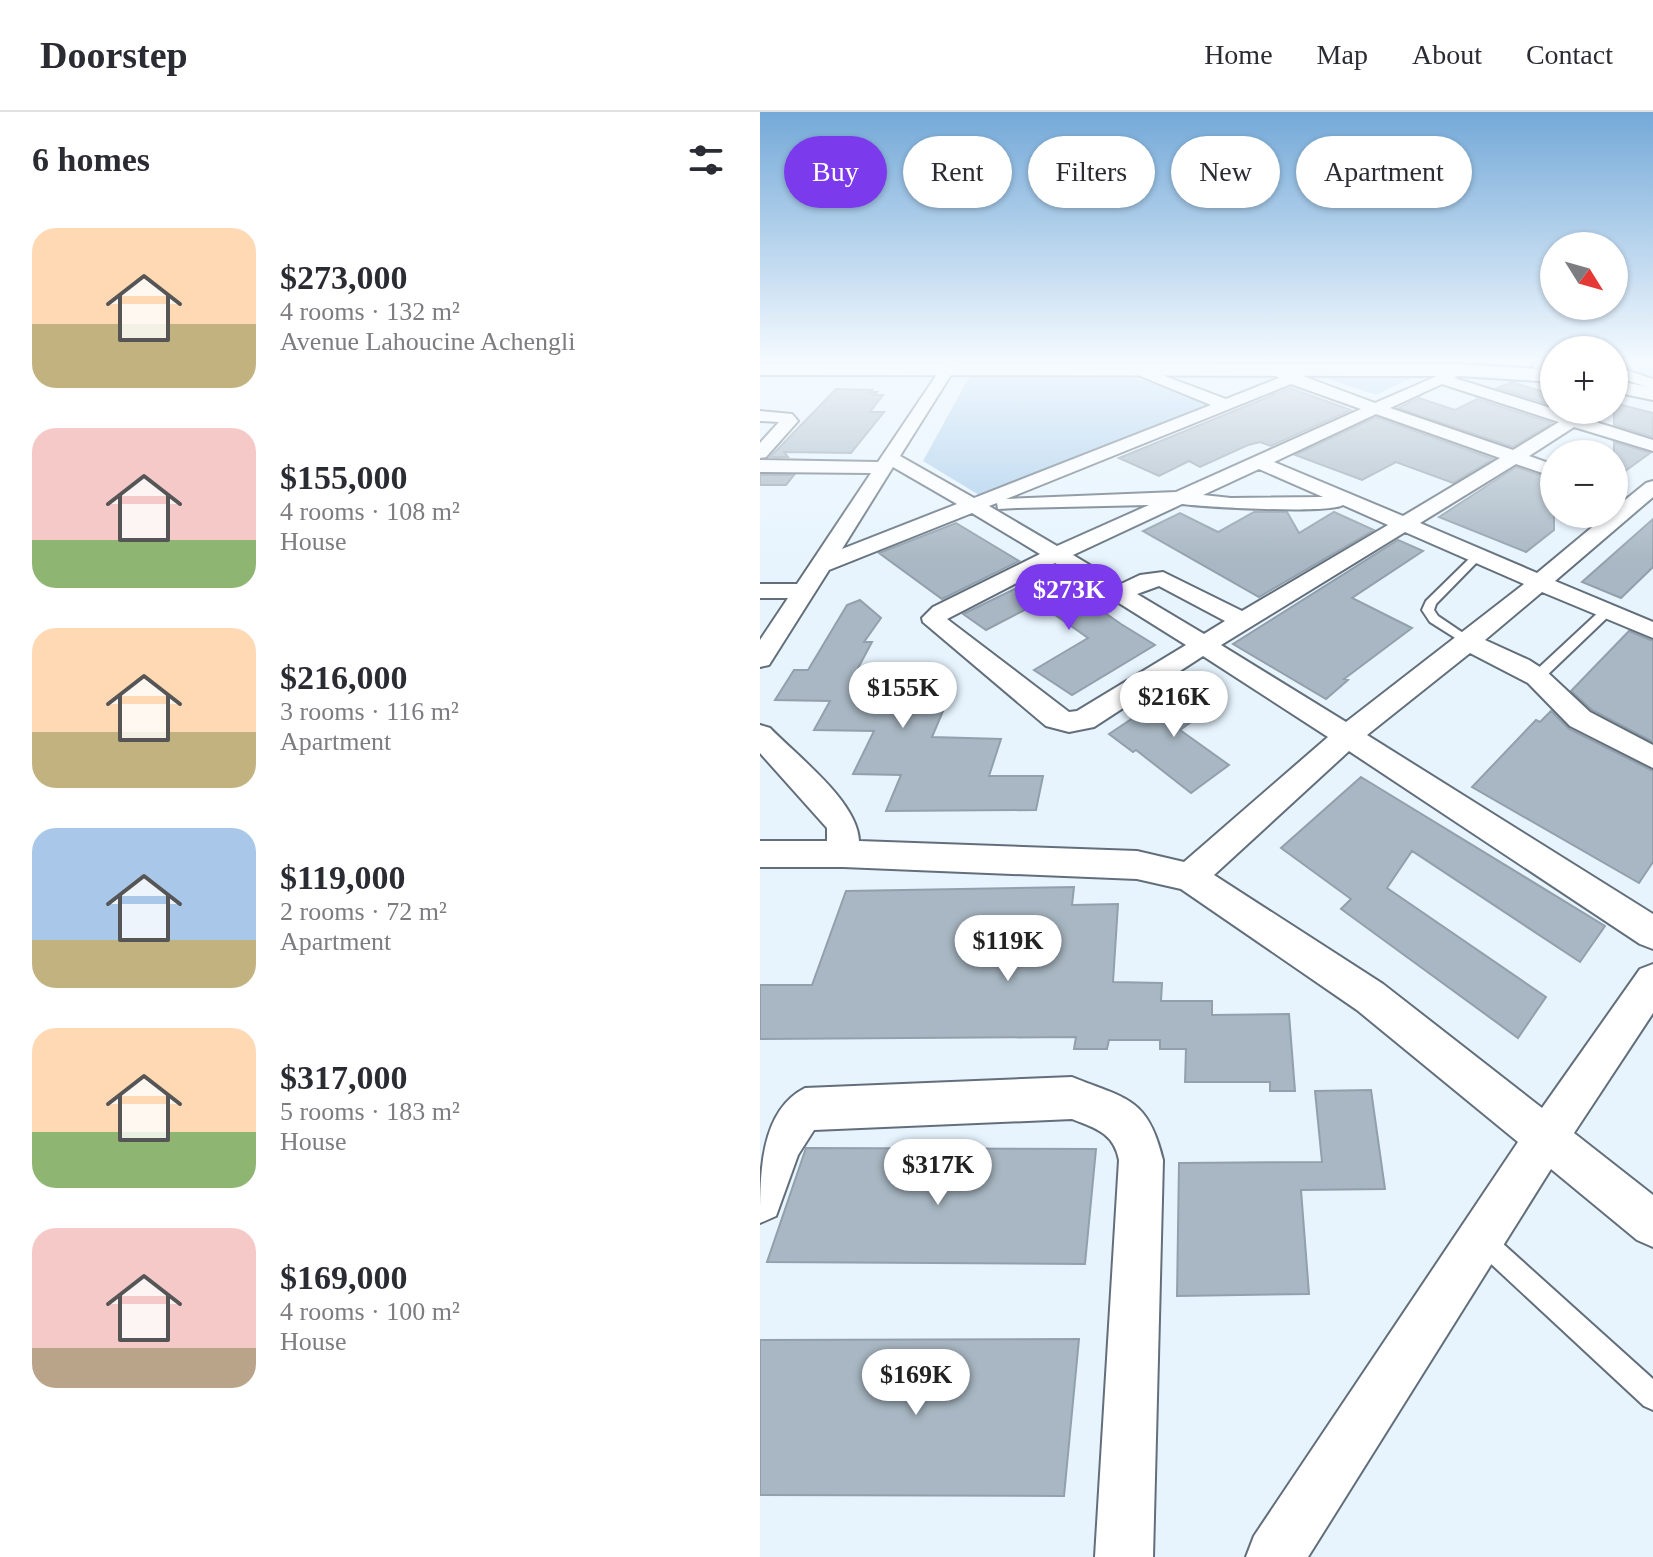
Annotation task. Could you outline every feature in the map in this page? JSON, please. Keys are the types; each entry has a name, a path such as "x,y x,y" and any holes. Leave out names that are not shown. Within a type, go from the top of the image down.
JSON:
{"street":[{"path":"760,453 783,428"},
{"path":"760,659 908,428"},
{"path":"819,566 981,509 1171,428"},
{"path":"1330,428 1057,554 941,612 934,618 935,622 1056,719 1069,722 1084,720 1201,644 1560,428"},
{"path":"1468,428 1540,462"},
{"path":"1612,428 1653,446"},
{"path":"760,466 886,462 981,509 1201,644 1653,933"},
{"path":"1259,462 1653,631"},
{"path":"981,509 1017,502 1179,498 1231,504 1278,501 1357,504"},
{"path":"1190,877 1346,737 1468,642 1639,498"},
{"path":"1120,593 1148,580 1163,579 1241,620"},
{"path":"760,591 803,591"},
{"path":"1468,642 1537,677 1580,719 1653,758"},
{"path":"760,735 838,817 843,828 843,854"},
{"path":"760,854 843,854 1137,865 1190,877 1370,997 1653,1224"},
{"path":"1275,1557 1479,1237 1653,981"},
{"path":"760,1200 783,1135 792,1120 805,1109 1072,1098 1121,1118 1137,1142 1141,1160 1124,1557"}],"lane":[{"path":"1468,642 1434,619 1428,610 1430,603 1477,557"},
{"path":"1537,677 1607,611"},
{"path":"1479,1237 1653,1397"}],"shaded area":[{"path":"941,428 1156,428 984,498 923,461"}],"building":[{"path":"798,428 871,428 851,453 784,452 788,457 770,457"},
{"path":"1191,428 1310,428 1271,446 1260,442 1248,445 1200,467 1189,461 1159,476 1119,458"},
{"path":"1352,428 1408,428 1493,459 1453,483 1396,462 1362,480 1295,455"},
{"path":"1458,428 1543,428 1513,447"},
{"path":"1625,428 1653,428 1653,437"},
{"path":"1628,446 1650,453 1628,469"},
{"path":"1516,467 1540,475 1540,528 1554,530 1526,552 1439,517"},
{"path":"760,475 794,475 786,485 760,485"},
{"path":"1254,512 1287,512 1299,533 1334,512 1374,530 1259,597 1143,531 1180,513 1218,532"},
{"path":"1653,519 1653,567 1621,598 1582,582"},
{"path":"956,523 1019,561 942,599 879,553"},
{"path":"1398,540 1423,551 1352,598 1412,628 1344,679 1348,680 1326,699 1233,644"},
{"path":"1048,573 1155,645 1072,695 1034,670 1088,638 1038,603 986,630 963,614"},
{"path":"860,600 881,618 864,642 872,642 857,670 916,671 902,703 946,704 932,737 1001,739 989,776 1043,776 1036,810 886,811 901,775 853,774 874,731 814,730 830,701 775,700 794,670 808,670 847,605"},
{"path":"1629,631 1653,641 1653,742 1592,710 1571,691"},
{"path":"1198,684 1222,700 1180,730 1229,765 1191,793 1136,750 1133,752 1109,734 1145,710 1152,715"},
{"path":"1551,711 1569,729 1653,771 1653,862 1639,883 1472,787 1536,720 1540,722"},
{"path":"1361,777 1605,926 1580,962 1412,851 1387,888 1546,997 1518,1038 1341,909 1351,899 1281,848"},
{"path":"1074,887 1072,905 1118,904 1113,982 1162,983 1161,1001 1212,1001 1212,1015 1289,1014 1295,1091 1270,1091 1270,1082 1185,1082 1186,1049 1160,1049 1160,1040 1109,1040 1107,1049 1074,1049 1076,1037 760,1039 760,985 812,985 846,891"},
{"path":"1371,1090 1385,1189 1301,1190 1309,1294 1177,1296 1179,1163 1322,1162 1315,1091"},
{"path":"806,1148 1096,1149 1085,1264 767,1262"},
{"path":"1079,1339 1064,1496 760,1495 760,1340"}]}
